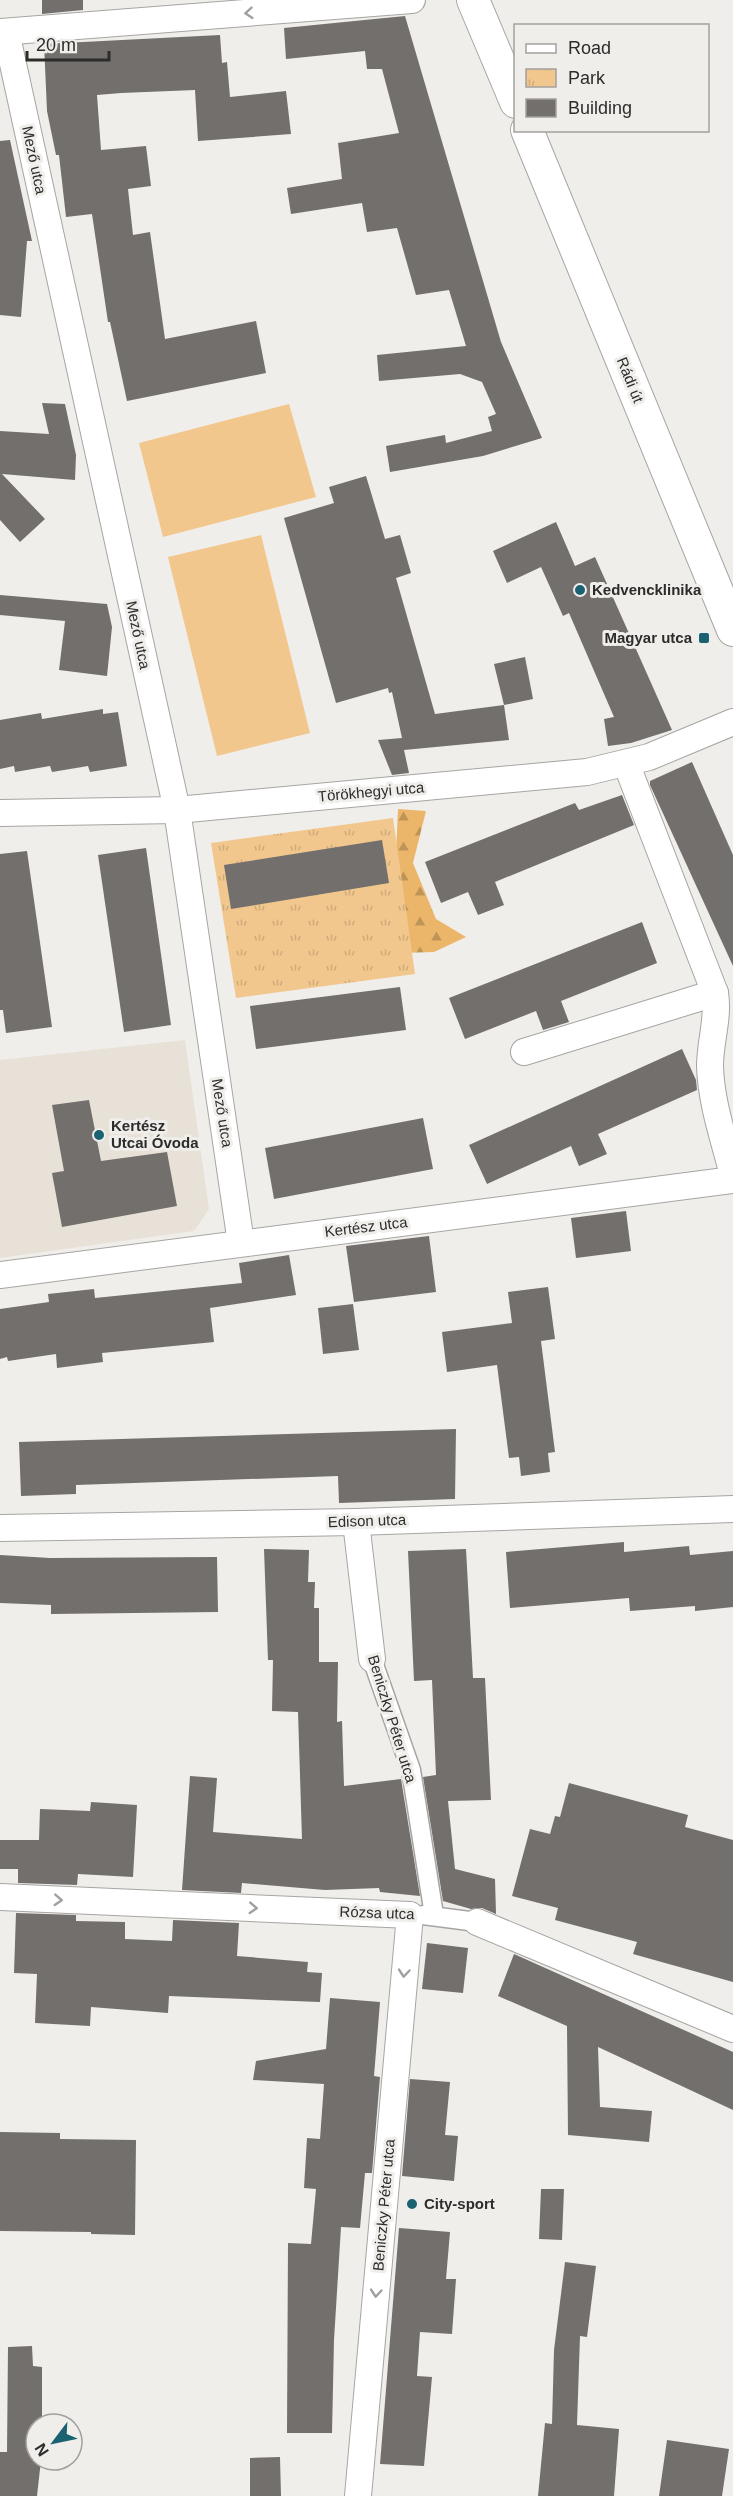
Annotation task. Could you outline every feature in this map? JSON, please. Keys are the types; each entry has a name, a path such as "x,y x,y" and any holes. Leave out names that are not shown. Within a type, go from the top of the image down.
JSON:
{"street":[{"path":"3,32 412,0"},
{"path":"473,0 514,97"},
{"name":"Mező utca","path":"3,32 177,810 241,1243"},
{"name":"Rádi út","path":"528,132 733,630"},
{"name":"Törökhegyi utca","path":"0,813 177,810 587,772 649,757 733,722"},
{"path":"626,763 714,993 717,1008 710,1064 713,1098 733,1175"},
{"path":"524,1052 714,993"},
{"name":"Kertész utca","path":"0,1275 733,1180"},
{"name":"Edison utca","path":"0,1528 356,1522 733,1509"},
{"name":"Beniczky Péter utca","path":"356,1522 372,1659 411,1770 422,1915 358,2496"},
{"name":"Rózsa utca","path":"0,1897 422,1915 477,1922 733,2029"}],"shaded area":[{"name":"Kertész Utcai Óvoda","path":"185,1040 209,1209 194,1231 0,1258 0,1060"}],"green space":[{"path":"289,404 316,497 163,537 139,443"},
{"path":"261,535 310,733 217,756 168,557"},
{"path":"398,809 426,811 413,863 436,919 466,937 434,952 366,954 394,898"},
{"path":"393,818 415,974 236,998 211,843"}],"building":[{"path":"42,0 83,0 83,10 42,14"},
{"path":"405,16 501,342 542,438 483,456 390,472 386,446 445,435 446,443 492,431 488,417 496,414 482,382 460,374 379,381 377,355 466,346 449,290 416,295 397,228 367,232 362,203 291,214 287,188 342,179 338,143 399,133 382,69 367,69 365,51 286,59 284,28"},
{"path":"220,35 222,63 227,62 230,97 286,91 291,134 198,141 195,90 97,95 101,150 146,146 151,186 128,189 133,235 150,232 165,339 256,321 266,373 127,401 110,322 108,322 92,214 66,217 59,155 56,155 47,111 44,44"},
{"path":"10,140 32,241 27,241 21,317 0,315 0,141"},
{"path":"42,403 65,404 76,455 75,480 2,474 45,519 20,542 0,520 0,431 49,434"},
{"path":"366,476 385,539 400,535 411,573 396,578 435,714 504,705 509,740 404,750 409,773 392,775 378,740 402,738 392,692 389,693 388,688 336,703 284,518 334,503 329,487"},
{"path":"556,522 575,566 595,557 672,730 631,743 608,746 604,719 614,717 569,613 563,616 541,567 507,583 493,551"},
{"path":"0,595 107,604 112,627 107,676 59,670 65,621 0,615"},
{"path":"525,657 533,699 504,705 494,664"},
{"path":"103,709 103,714 118,712 127,766 90,772 88,766 52,772 50,766 15,772 14,766 0,769 0,720 41,713 42,719"},
{"path":"692,762 733,855 733,966 650,785 650,781"},
{"path":"622,795 634,825 495,882 504,905 478,915 468,892 441,903 425,862 575,803 579,810"},
{"path":"382,840 389,883 231,909 224,865"},
{"path":"146,848 171,1025 124,1032 98,855"},
{"path":"27,851 52,1027 6,1033 3,1010 0,1010 0,854"},
{"path":"642,922 657,963 561,1001 569,1022 543,1030 536,1011 465,1039 449,998"},
{"path":"400,987 406,1030 256,1049 250,1006"},
{"path":"682,1049 696,1080 697,1090 598,1134 607,1154 579,1166 571,1146 487,1184 469,1145"},
{"path":"89,1100 101,1161 167,1152 177,1206 62,1227 52,1173 64,1171 52,1105"},
{"path":"423,1118 433,1169 274,1199 265,1148"},
{"path":"626,1211 631,1251 576,1258 571,1218"},
{"path":"429,1236 436,1292 354,1302 346,1246"},
{"path":"289,1255 296,1295 210,1308 214,1342 102,1353 103,1362 57,1368 56,1354 8,1361 7,1357 0,1359 0,1309 49,1302 48,1294 94,1289 95,1298 242,1283 239,1263"},
{"path":"548,1287 555,1339 541,1341 555,1452 548,1453 550,1472 521,1476 519,1457 509,1458 497,1365 447,1372 442,1332 512,1323 508,1292"},
{"path":"353,1304 359,1350 323,1354 318,1308"},
{"path":"456,1429 455,1499 339,1503 338,1476 76,1485 76,1494 21,1496 19,1442"},
{"path":"624,1542 624,1552 689,1546 690,1555 733,1551 733,1607 695,1611 695,1606 630,1611 629,1598 510,1608 506,1552"},
{"path":"264,1549 309,1550 308,1582 315,1582 314,1608 319,1608 319,1662 338,1662 337,1722 342,1721 344,1786 401,1779 420,1896 380,1892 379,1888 325,1890 242,1883 241,1893 182,1890 190,1776 217,1778 213,1832 302,1839 298,1712 272,1711 273,1660 268,1660"},
{"path":"466,1549 473,1678 485,1678 491,1800 448,1801 455,1869 495,1879 496,1914 482,1908 471,1909 443,1901 423,1777 436,1775 432,1680 414,1681 408,1551"},
{"path":"0,1555 50,1558 217,1557 218,1612 51,1614 51,1605 0,1603"},
{"path":"569,1783 688,1815 685,1827 733,1840 733,1982 633,1954 637,1942 555,1920 558,1908 512,1896 530,1829 550,1834 555,1816 560,1817"},
{"path":"91,1802 137,1805 133,1877 78,1874 77,1885 18,1883 18,1869 0,1869 0,1840 39,1840 40,1809 90,1811"},
{"path":"16,1913 76,1915 76,1921 125,1922 125,1939 172,1941 173,1920 239,1923 237,1956 308,1962 307,1972 322,1973 320,2002 169,1996 168,2013 91,2007 90,2026 35,2023 37,1974 14,1973"},
{"path":"427,1943 468,1948 463,1993 422,1989"},
{"path":"514,1954 733,2052 733,2110 598,2047 600,2107 652,2111 649,2142 568,2135 567,2026 498,1996"},
{"path":"330,1998 380,2002 374,2076 380,2077 372,2173 365,2173 360,2228 341,2227 334,2340 332,2433 287,2433 288,2243 311,2244 316,2189 304,2188 307,2138 320,2139 324,2084 253,2080 256,2061 326,2049"},
{"path":"410,2079 450,2082 445,2135 458,2136 454,2181 402,2176"},
{"path":"0,2132 60,2133 60,2139 136,2140 135,2235 0,2231"},
{"path":"541,2189 564,2189 562,2240 539,2239"},
{"path":"399,2228 450,2232 446,2279 456,2279 452,2334 420,2332 417,2376 432,2377 424,2466 380,2464"},
{"path":"565,2262 596,2266 587,2337 580,2336 577,2425 619,2429 614,2496 538,2496 545,2423 552,2424 554,2350"},
{"path":"32,2346 33,2366 42,2367 42,2412 24,2412 24,2472 40,2472 37,2496 0,2496 0,2452 7,2452 8,2347"},
{"path":"667,2440 729,2449 722,2496 659,2496"},
{"path":"280,2457 281,2496 250,2496 250,2458"}],"place":[{"name":"Kedvencklinika","path":"580,590"},
{"name":"Magyar utca","path":"704,638"},
{"name":"Kertész Utcai Óvoda","path":"99,1135"},
{"name":"City-sport","path":"412,2204"}]}
